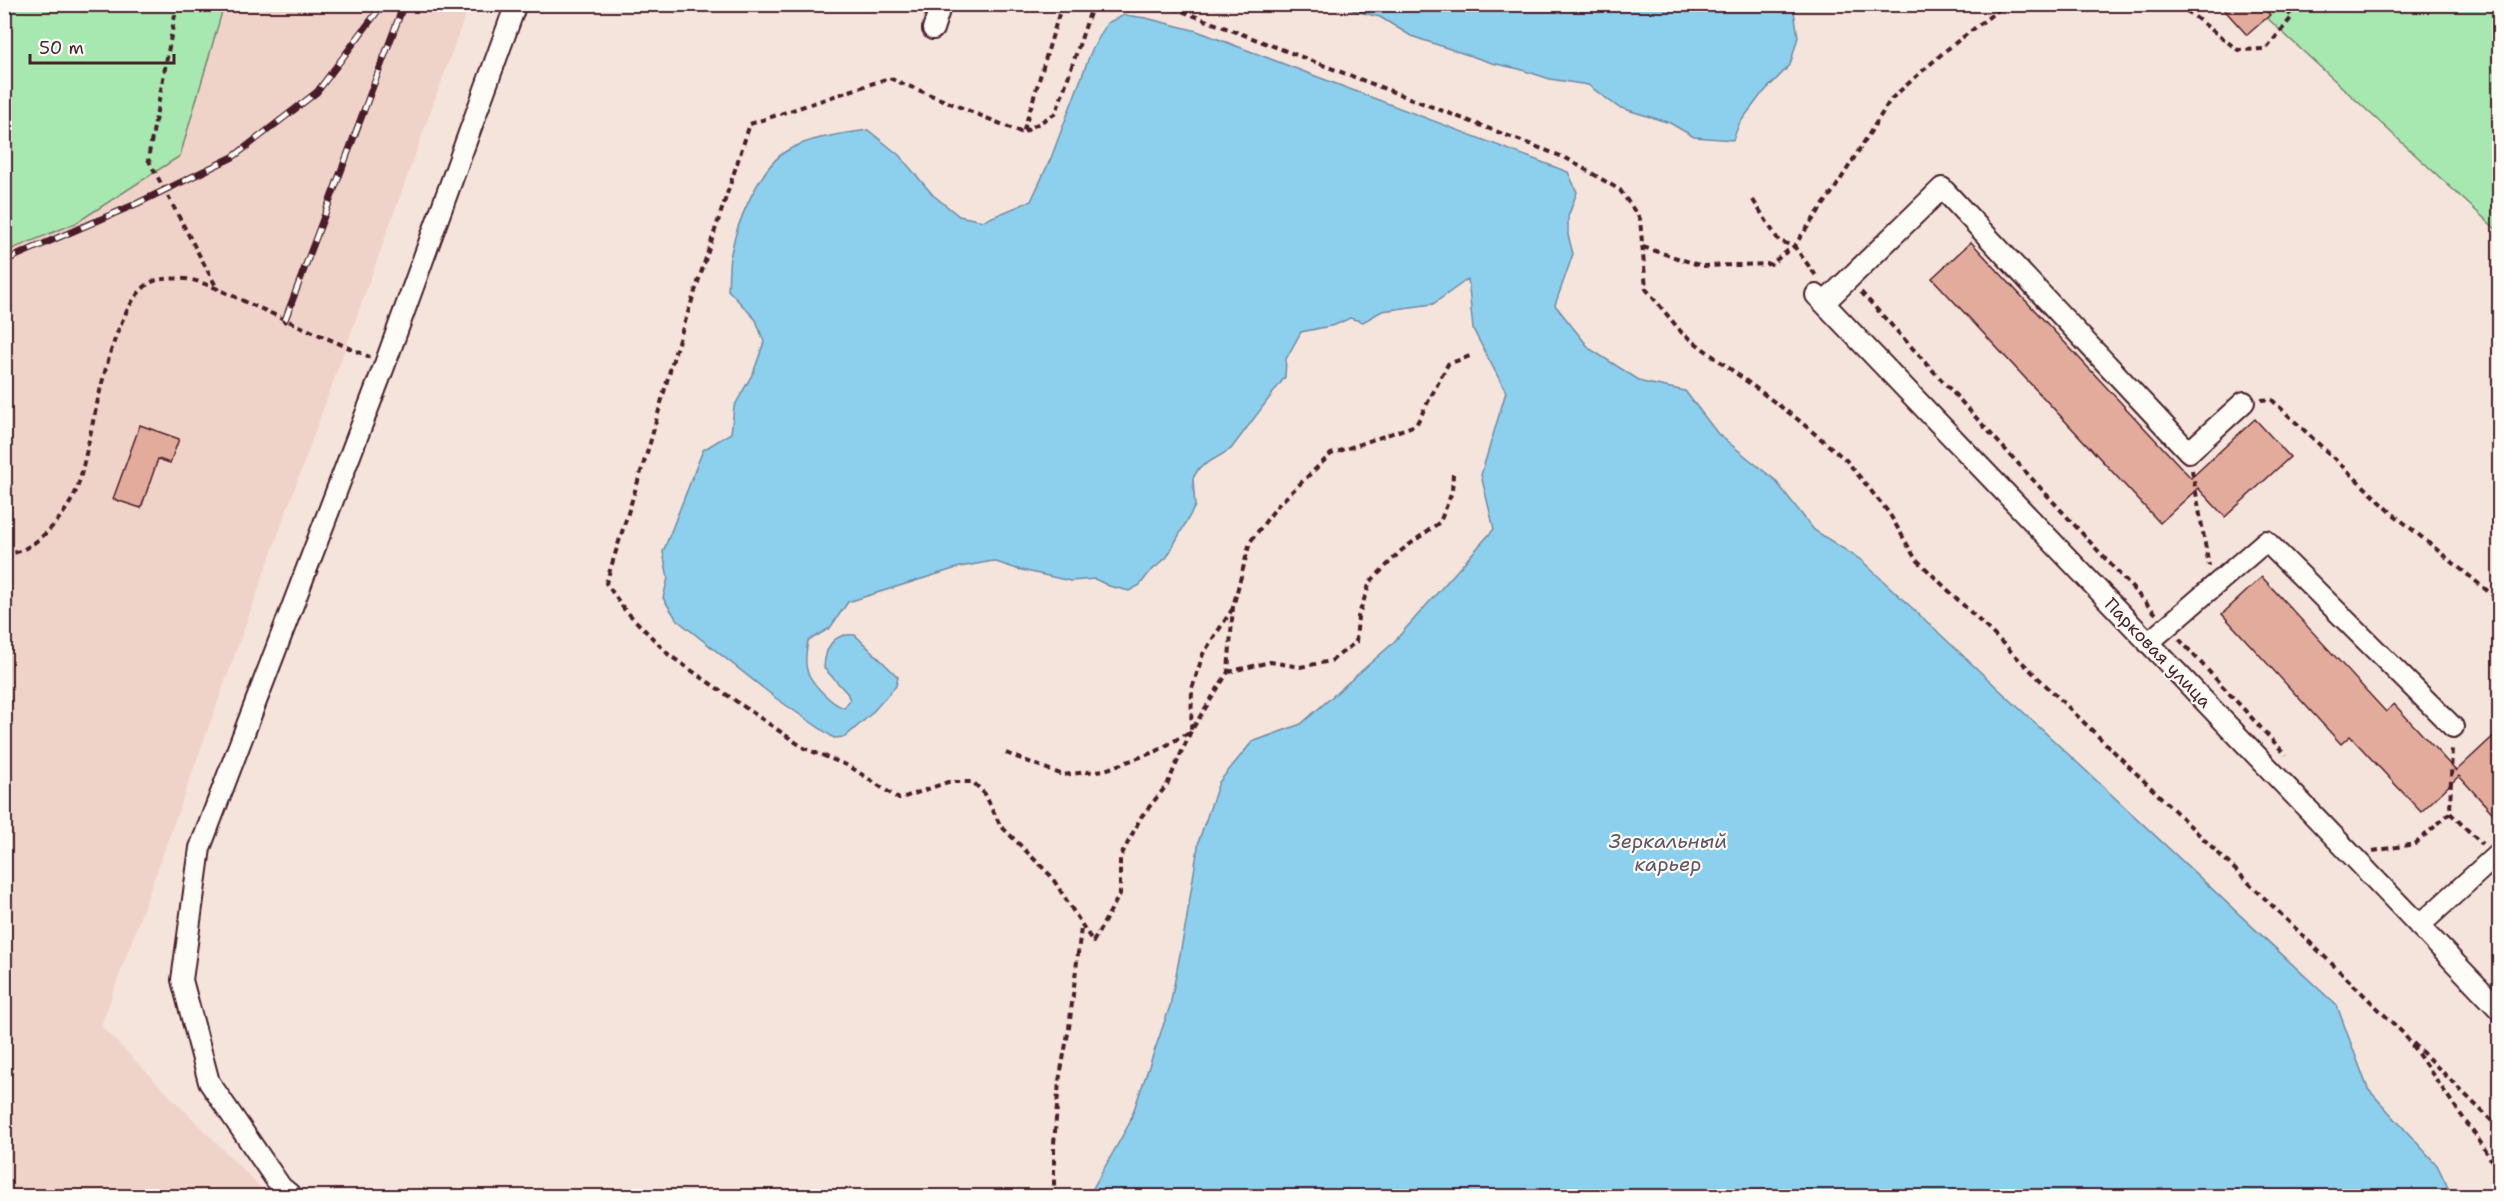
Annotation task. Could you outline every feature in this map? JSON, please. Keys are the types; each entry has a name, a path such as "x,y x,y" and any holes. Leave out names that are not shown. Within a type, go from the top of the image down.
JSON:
{"street":[{"path":"292,1197 281,1187 209,1082 182,980 200,848 385,364 516,4"},
{"path":"933,29 941,4"},
{"path":"1820,299 1942,188 2189,452 2244,402"},
{"name":"Парковая улица","path":"1820,299 2499,1010"},
{"path":"2148,643 2266,541 2453,727"},
{"path":"2419,926 2497,854"}],"path":[{"path":"177,4 148,159 218,290"},
{"path":"1023,133 1062,4"},
{"path":"1023,133 1056,113 1093,4"},
{"path":"1163,4 1566,158 1620,190 1640,219 1647,289 1682,333 1796,418 1846,460 1889,513 1915,558 2499,1129"},
{"path":"1643,247 1702,266 1771,264 1794,246 1834,190 1891,99 1945,51 2006,4"},
{"path":"2178,4 2238,50 2266,49 2292,17 2282,4"},
{"path":"2186,12 2199,4"},
{"path":"1023,133 889,78 750,124 675,352 650,443 606,583 624,609 669,654 804,748 849,766 899,799 948,782 973,782 985,794 1000,825 1051,876 1093,942 1120,894 1120,858 1141,817 1167,784 1191,731 1228,672 1233,607 1250,542 1278,505 1331,454 1416,425 1448,364 1470,356"},
{"path":"1753,200 1779,241 1794,246 1819,280 1820,299"},
{"path":"4,554 11,554 34,545 76,492 107,363 120,324 138,292 160,279 197,281 385,364"},
{"path":"2244,402 2271,399 2392,513 2499,601"},
{"path":"2189,452 2213,587"},
{"path":"1228,672 1270,662 1300,667 1331,662 1356,642 1358,617 1370,582 1401,550 1440,522 1452,492 1453,474"},
{"path":"1191,731 1192,689 1203,654 1233,607"},
{"path":"2372,851 2415,844 2450,813 2453,727"},
{"path":"1006,753 1063,775 1074,774 1106,770 1157,751 1191,731"},
{"path":"2450,813 2497,854"},
{"path":"1054,1197 1054,1144 1059,1081 1069,1028 1082,927"},
{"path":"2404,1034 2483,1146 2499,1175"}],"shaded area":[{"path":"157,5 469,5 101,1026 269,1196 5,1196 5,125"}],"green space":[{"path":"5,4 224,5 180,156 76,223 5,252"},
{"path":"2253,5 2499,5 2499,232"}],"water":[{"path":"1344,5 1793,5 1798,37 1790,65 1760,96 1739,124 1733,140 1694,137 1670,123 1618,107 1588,85 1550,79 1492,63 1411,36 1380,17 1355,11"},
{"name":"Зеркальный карьер","path":"1124,15 1197,31 1568,172 1577,192 1568,217 1568,235 1573,254 1555,305 1590,349 1642,382 1685,391 1718,434 1775,480 1814,530 1861,560 2337,1006 2368,1089 2437,1165 2452,1196 1091,1196 1092,1190 1129,1124 1170,1006 1199,840 1219,782 1252,742 1301,724 1392,644 1494,529 1481,475 1506,392 1473,329 1468,279 1433,304 1382,311 1363,322 1350,318 1335,325 1301,332 1286,359 1285,377 1231,449 1199,468 1193,478 1195,506 1167,557 1149,573 1140,585 1129,591 1109,586 1095,579 1070,581 993,561 960,567 848,602 830,628 808,641 806,665 813,682 829,699 841,707 844,708 850,700 847,693 824,668 826,654 831,643 847,635 855,635 898,677 896,686 870,715 845,737 834,738 777,699 677,620 663,598 668,578 663,552 703,450 731,433 734,407 754,371 764,342 756,320 728,290 730,257 738,226 751,196 768,168 788,150 807,142 868,130 899,155 933,195 959,216 983,221 1031,201 1051,158 1091,52 1107,23"}],"building":[{"path":"2219,4 2260,4 2270,15 2247,35"},
{"path":"1971,242 2191,478 2255,419 2290,457 2225,517 2198,488 2160,523 1932,278"},
{"path":"140,425 179,439 170,463 158,459 141,508 113,499"},
{"path":"2262,577 2386,712 2394,704 2456,771 2499,731 2499,820 2459,776 2421,812 2350,736 2341,744 2222,614"}],"railway":[{"path":"4,261 136,204 233,157 317,92 383,4"},
{"path":"285,320 404,4"}]}
